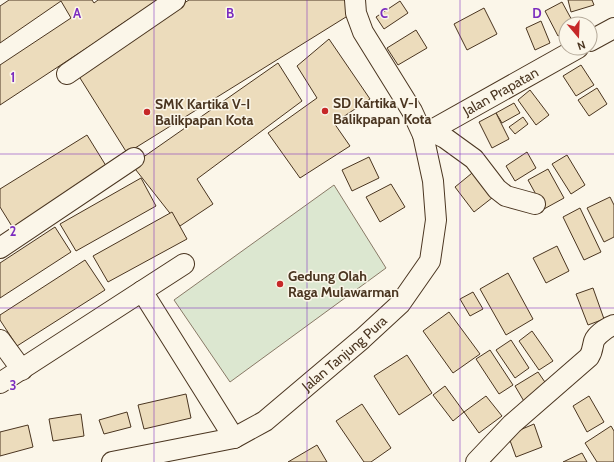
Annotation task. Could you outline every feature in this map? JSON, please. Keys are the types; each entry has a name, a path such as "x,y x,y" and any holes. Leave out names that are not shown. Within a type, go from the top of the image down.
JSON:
{"street":[{"path":"67,74 175,0"},
{"name":"Jalan Tanjung Pura","path":"112,462 234,438 265,421 362,339 400,304 430,261 436,220 427,133 363,32 356,13 356,0"},
{"path":"598,37 614,28"},
{"name":"Jalan Prapatan","path":"427,133 564,56"},
{"path":"427,133 445,138 474,159 497,189 506,196 535,204"},
{"path":"0,248 134,158"},
{"path":"0,383 184,264"},
{"path":"142,291 234,438"},
{"path":"476,462 512,424 588,357 593,350 595,339 602,332 614,325"},
{"path":"0,340 22,370"}],"green space":[{"name":"Gedung Olah Raga Mulawarman","path":"334,185 386,268 230,382 174,300"}],"building":[{"path":"9,0 92,0 94,3 98,0 158,0 0,105 0,65 71,18 61,1 0,43 0,6"},
{"name":"SMK Kartika V-I Balikpapan Kota","path":"189,0 347,0 354,12 127,153 75,70"},
{"path":"568,0 592,0 594,5 571,12"},
{"path":"400,1 408,13 384,29 376,17"},
{"path":"562,2 570,16 558,16 558,36 545,11"},
{"path":"484,8 497,34 467,50 454,24"},
{"path":"541,21 550,43 535,50 526,28"},
{"path":"416,30 427,48 398,65 387,48"},
{"name":"SD Kartika V-I Balikpapan Kota","path":"329,39 370,99 334,123 350,146 300,178 268,133 317,98 297,66"},
{"path":"278,63 302,101 197,179 213,204 180,226 132,165"},
{"path":"581,65 594,85 576,96 563,76"},
{"path":"597,88 607,104 589,116 578,100"},
{"path":"530,90 549,115 536,125 518,100"},
{"path":"514,103 520,113 502,123 496,113"},
{"path":"496,113 509,139 492,148 479,122"},
{"path":"523,117 528,124 515,134 509,127"},
{"path":"87,135 108,169 13,228 0,207 0,189"},
{"path":"527,152 536,168 515,181 506,166"},
{"path":"567,155 585,185 571,194 552,164"},
{"path":"369,157 379,178 352,191 342,170"},
{"path":"477,169 497,194 474,212 455,187"},
{"path":"548,169 564,198 544,209 528,180"},
{"path":"141,178 156,206 76,251 60,224"},
{"path":"391,184 405,207 380,222 366,197"},
{"path":"610,197 614,205 614,237 604,242 587,208"},
{"path":"580,208 601,252 584,260 563,217"},
{"path":"172,212 187,239 108,282 93,256"},
{"path":"55,227 71,252 0,298 0,263"},
{"path":"557,246 569,271 546,283 533,258"},
{"path":"85,260 105,290 17,346 0,320 0,315"},
{"path":"508,273 533,319 506,335 480,289"},
{"path":"593,288 604,319 588,325 576,294"},
{"path":"473,292 483,309 470,316 460,299"},
{"path":"449,312 480,354 453,373 423,331"},
{"path":"532,331 553,361 539,370 519,341"},
{"path":"511,340 529,368 515,378 496,350"},
{"path":"490,350 513,385 499,394 476,359"},
{"path":"407,355 432,393 399,415 374,376"},
{"path":"538,372 549,388 525,403 515,386"},
{"path":"445,386 464,412 453,421 433,395"},
{"path":"186,394 191,418 144,429 138,405"},
{"path":"486,396 502,416 479,433 464,412"},
{"path":"589,396 604,422 587,432 573,406"},
{"path":"362,404 391,448 371,462 364,462 336,421"},
{"path":"127,412 131,427 104,434 99,420"},
{"path":"81,414 84,436 53,441 49,419"},
{"path":"534,424 542,447 516,457 508,435"},
{"path":"28,425 33,447 0,456 0,432"},
{"path":"611,426 614,431 614,462 597,462 585,443"},
{"path":"317,445 327,462 288,462"},
{"path":"582,453 587,462 563,462"}],"place":[{"name":"SD Kartika V-I Balikpapan Kota","path":"325,111"},
{"name":"SMK Kartika V-I Balikpapan Kota","path":"147,112"},
{"name":"Gedung Olah Raga Mulawarman","path":"280,284"}]}
